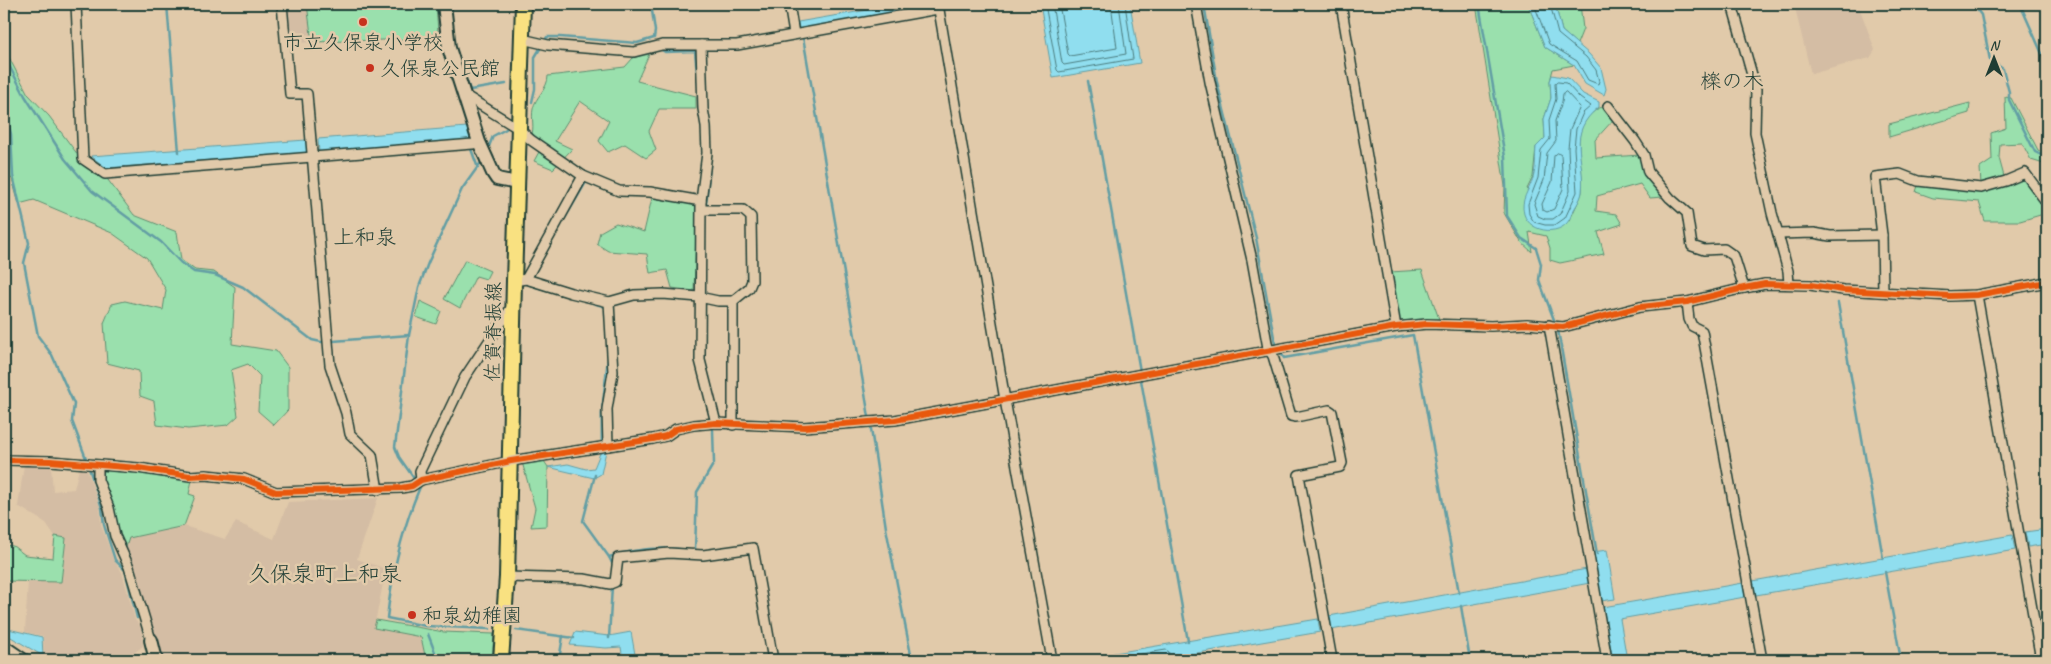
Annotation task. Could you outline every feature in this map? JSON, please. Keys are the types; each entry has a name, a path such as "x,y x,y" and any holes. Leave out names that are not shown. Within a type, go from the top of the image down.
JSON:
{"main road":[{"name":"佐賀脊振線","path":"501,660 507,577 511,461 513,304 520,280 517,183 519,129 528,41 523,4"}],"street":[{"path":"76,4 83,159 105,174 473,144 484,151"},
{"path":"282,4 290,94 308,94 330,365 346,413 350,434 372,454 378,490"},
{"path":"444,4 448,48 484,151 497,179 517,183"},
{"path":"789,4 794,34"},
{"path":"1196,4 1210,82 1238,194 1252,260 1268,348 1276,350"},
{"path":"1341,4 1396,327"},
{"path":"1732,4 1756,88 1755,133 1789,284"},
{"path":"528,41 548,45 634,52 658,47 737,45 938,6 1005,400 1052,660"},
{"path":"701,46 703,109 707,153 702,206 699,297 700,360 716,423"},
{"path":"466,96 519,129 531,140 583,176 619,191 650,192 702,206 743,210 751,217 752,281 749,288 733,301 663,294 634,295 609,302 520,280 583,176"},
{"path":"1608,106 1635,140 1644,155 1648,172 1670,198 1687,213 1692,246 1704,250 1724,249 1734,256 1744,288"},
{"path":"1883,292 1882,235 1875,177 1900,174 1918,182 1981,188 2025,173 2047,203"},
{"path":"1779,234 1814,233 1830,236 1882,235"},
{"path":"4,460 138,468 190,476 206,475 244,479 276,492 378,490 412,486 421,480 511,461 653,439 666,436 676,429 694,425 716,423 804,427 868,424 1396,327 1427,324 1550,325 1563,327 1640,307 1687,302 1765,284 1810,284 1843,290 1950,296 1977,295 2047,282"},
{"path":"1977,295 2041,660"},
{"path":"733,301 733,425"},
{"path":"608,446 607,409 613,372 609,302"},
{"path":"1687,302 1689,320 1692,326 1702,331 1762,660"},
{"path":"421,480 420,471 465,377 513,304"},
{"path":"1550,325 1607,660"},
{"path":"1276,350 1273,356 1291,416 1296,417 1329,410 1332,412 1342,463 1340,467 1299,475 1332,660"},
{"path":"98,465 98,480 109,508 115,536 129,567 154,660"},
{"path":"507,577 584,579 612,583 618,558 669,554 704,555 753,548 773,660"},
{"path":"4,647 23,660"}],"shaded area":[{"name":"市立久保泉小学校","path":"286,4 436,4 438,32 419,39 290,43"},
{"path":"1794,4 1858,4 1875,50 1870,58 1811,74"},
{"path":"24,465 51,467 53,491 74,489 79,469 87,470 100,507 101,525 114,561 122,572 135,620 141,626 143,646 131,655 110,660 53,660 44,658 43,636 25,632 28,581 61,582 66,539 55,536 46,523 18,506"},
{"path":"378,498 357,559 386,569 374,628 421,637 426,660 162,660 126,547 129,538 184,526 225,539 236,522 274,539 288,502"}],"green space":[{"name":"市立久保泉小学校","path":"307,4 436,4 438,32 419,39 312,42"},
{"path":"1476,4 1528,4 1545,47 1574,65 1553,69 1550,81 1551,98 1544,119 1545,138 1536,147 1533,177 1527,189 1570,221 1582,192 1579,150 1581,130 1585,121 1592,113 1598,108 1606,107 1614,119 1595,140 1596,158 1640,155 1663,197 1650,198 1640,184 1597,196 1596,211 1616,214 1622,224 1598,232 1604,254 1560,263 1550,260 1550,248 1546,236 1529,232 1532,252 1521,242 1504,213 1505,186"},
{"path":"1555,4 1580,4 1583,29 1577,44 1562,31"},
{"path":"4,48 28,94 49,116 81,159 105,176 134,215 177,232 181,260 195,270 214,272 235,287 232,344 276,351 288,367 288,410 274,425 258,411 260,376 248,364 231,370 238,416 228,425 188,429 157,425 154,401 140,396 139,371 107,363 104,323 112,304 125,301 163,310 166,290 147,258 112,233 34,200 19,204 12,179 4,170"},
{"path":"650,52 637,81 696,96 696,109 659,109 649,131 656,150 646,158 625,144 608,152 599,141 609,121 580,101 555,141 572,149 553,169 534,161 540,150 531,137 533,109 546,85 548,76 625,67 633,58"},
{"path":"2005,97 2011,98 2038,150 2047,155 2047,165 2031,160 2022,143 2000,144 1999,158 2006,184 2024,175 2047,213 2020,221 1985,221 1979,202 1933,198 1916,192 1920,179 1981,185 1980,168 1992,160 1991,133 2006,128"},
{"path":"1970,103 1969,113 1889,137 1889,124"},
{"path":"652,198 697,204 694,291 672,288 667,270 650,273 647,254 608,251 597,244 600,232 616,223 644,232"},
{"path":"465,260 490,271 486,279 476,276 460,308 444,299"},
{"path":"1422,270 1439,319 1398,321 1390,272"},
{"path":"420,301 441,311 436,324 416,317"},
{"path":"542,458 548,467 547,526 531,527 535,508 522,462"},
{"path":"102,470 144,473 192,480 189,494 195,496 184,526 129,538 126,547 117,534 100,477"},
{"path":"55,536 66,538 61,582 4,581 4,545 13,546 25,555 53,558"},
{"path":"376,620 444,632 494,634 492,660 426,660 421,637 374,628"}],"water":[{"path":"903,4 932,4 932,7 799,29 798,22"},
{"path":"943,4 980,4 944,10"},
{"path":"1040,4 1130,4 1140,63 1053,78"},
{"path":"1528,4 1555,4 1562,31 1589,54 1601,68 1606,89 1604,95 1585,84 1574,65 1545,47"},
{"path":"1552,75 1568,78 1583,94 1599,102 1599,107 1589,117 1580,137 1582,192 1580,198 1567,223 1555,230 1547,230 1533,226 1527,221 1523,204 1534,174 1536,147 1545,138 1544,119 1551,98 1550,81"},
{"path":"467,127 471,140 319,152 318,139"},
{"path":"306,140 307,153 106,168 91,156"},
{"path":"609,342 609,375 605,412 606,451 601,474 594,478 548,467 568,464 586,469 594,468 601,451 601,414"},
{"path":"2047,529 2047,544 2028,547 2025,532"},
{"path":"2012,535 2015,550 1756,595 1753,581"},
{"path":"1607,550 1615,599 1601,601 1593,552"},
{"path":"1587,569 1590,583 1331,630 1329,616"},
{"path":"1743,583 1745,597 1620,619 1627,660 1613,660 1603,607"},
{"path":"1318,619 1320,632 1157,660 1073,660"},
{"path":"4,628 42,637 43,656 4,633"},
{"path":"575,632 609,636 631,632 636,660 623,660 621,647 606,648 570,645"}],"waterway":[{"path":"167,4 179,152"},
{"path":"544,42 547,37 637,43 654,38 655,31 651,4"},
{"path":"1204,4 1217,82 1256,238 1275,343 1284,358 1413,335 1459,593"},
{"path":"1479,4 1505,157 1507,216 1521,238 1536,248 1541,264 1539,280 1556,325"},
{"path":"1973,4 1981,15 1990,60 2003,69 2009,92 2009,100 2035,152 2047,158"},
{"path":"2020,4 2047,65"},
{"path":"803,37 869,417"},
{"path":"532,102 535,89 535,57 541,47"},
{"path":"658,48 665,52 695,51 698,85"},
{"path":"4,56 25,96 65,159 92,191 161,242 181,263 194,272 215,275 243,287 312,340 321,342 409,335"},
{"path":"461,66 470,90 506,84"},
{"path":"1088,81 1140,371"},
{"path":"4,108 11,134 13,176 29,243 24,263 38,336 52,355 74,404 72,421 87,461"},
{"path":"488,149 493,136 506,129"},
{"path":"471,149 478,168"},
{"path":"482,161 462,189 428,263 419,287 409,335 395,447 399,457 420,487 399,551 387,618 426,626 489,629"},
{"path":"706,204 710,165"},
{"path":"565,218 586,182"},
{"path":"530,285 550,291"},
{"path":"580,299 606,307 606,309"},
{"path":"1838,303 1883,558"},
{"path":"1558,330 1597,554"},
{"path":"1141,380 1188,641"},
{"path":"871,429 886,528 912,660"},
{"path":"695,550 697,492 714,463 713,430"},
{"path":"89,468 102,508 104,525 115,560 125,570 137,618"},
{"path":"595,475 583,521 613,565"},
{"path":"609,557 649,549 689,550"},
{"path":"1885,572 1901,660"},
{"path":"609,638 612,586"},
{"path":"1461,606 1470,660"},
{"path":"516,630 574,638"},
{"path":"428,634 438,660"},
{"path":"559,660 563,636"}],"cycle path":[{"path":"4,460 50,461 138,468 190,476 206,475 244,479 276,492 401,488 412,486 421,480 511,461 653,439 666,436 676,429 694,425 716,423 804,427 895,420 1396,327 1427,324 1491,326 1527,324 1563,327 1640,307 1687,302 1765,284 1810,285 1843,290 1950,296 1977,295 2047,282"}],"place":[{"name":"市立久保泉小学校","path":"363,22"},
{"name":"久保泉公民館","path":"370,68"},
{"name":"和泉幼稚園","path":"412,615"}],"district":[{"name":"檪の木","path":"1732,81"},
{"name":"上和泉","path":"365,237"},
{"name":"久保泉町上和泉","path":"325,574"}]}
